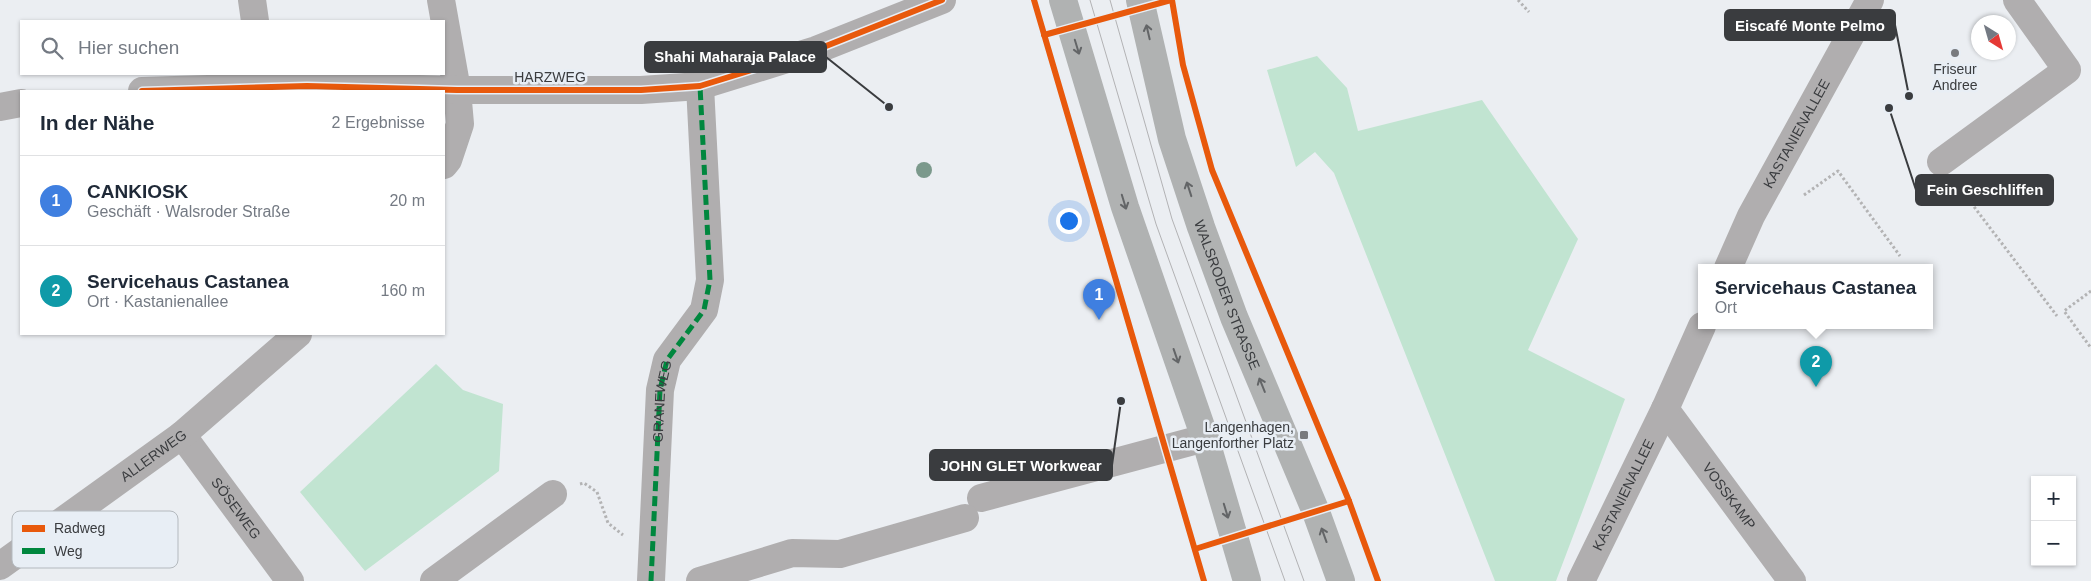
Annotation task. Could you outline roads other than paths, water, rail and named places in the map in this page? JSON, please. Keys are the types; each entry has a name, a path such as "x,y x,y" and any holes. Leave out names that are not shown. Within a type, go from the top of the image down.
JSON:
{"main road":[{"path":"1063,0 1125,207 1205,438 1247,581"},
{"name":"WALSRODER STRASSE","path":"1140,0 1172,139 1201,227 1234,317 1316,512 1341,581"}],"street":[{"path":"252,0 255,20"},
{"path":"441,0 445,20"},
{"name":"HARZWEG","path":"153,90 262,80 307,86 457,90 641,90 700,86 816,50 942,0"},
{"name":"KASTANIENALLEE","path":"1730,264 1751,216 1870,0"},
{"path":"1941,162 2067,70 2017,0"},
{"path":"445,22 457,90 460,124 445,164"},
{"name":"GRANEWEG","path":"651,581 660,390 667,360 704,310 710,280 700,86"},
{"path":"0,106 20,103"},
{"name":"KASTANIENALLEE","path":"1581,581 1665,409 1701,329"},
{"name":"ALLERWEG","path":"76,511 182,435 297,335"},
{"name":"VOSSKAMP","path":"1665,409 1792,581"},
{"name":"SÖSEWEG","path":"182,435 290,581"},
{"path":"700,581 792,553 840,554 973,508 1205,438"},
{"path":"434,581 553,494"},
{"name":"ALLERWEG","path":"0,566 12,557"}],"tram line":[{"path":"1090,0 1156,224 1285,581"},
{"path":"1110,0 1172,219 1304,581"}],"place":[{"name":"Friseur Andree","path":"1955,53"},
{"name":"Eiscafé Monte Pelmo","path":"1909,96"},
{"name":"Shahi Maharaja Palace","path":"889,107"},
{"name":"Fein Geschliffen","path":"1889,108"},
{"name":"CANKIOSK","path":"1099,320"},
{"name":"Servicehaus Castanea","path":"1816,387"},
{"name":"JOHN GLET Workwear","path":"1121,401"},
{"name":"Langenhagen, Langenforther Platz","path":"1304,435"}]}
